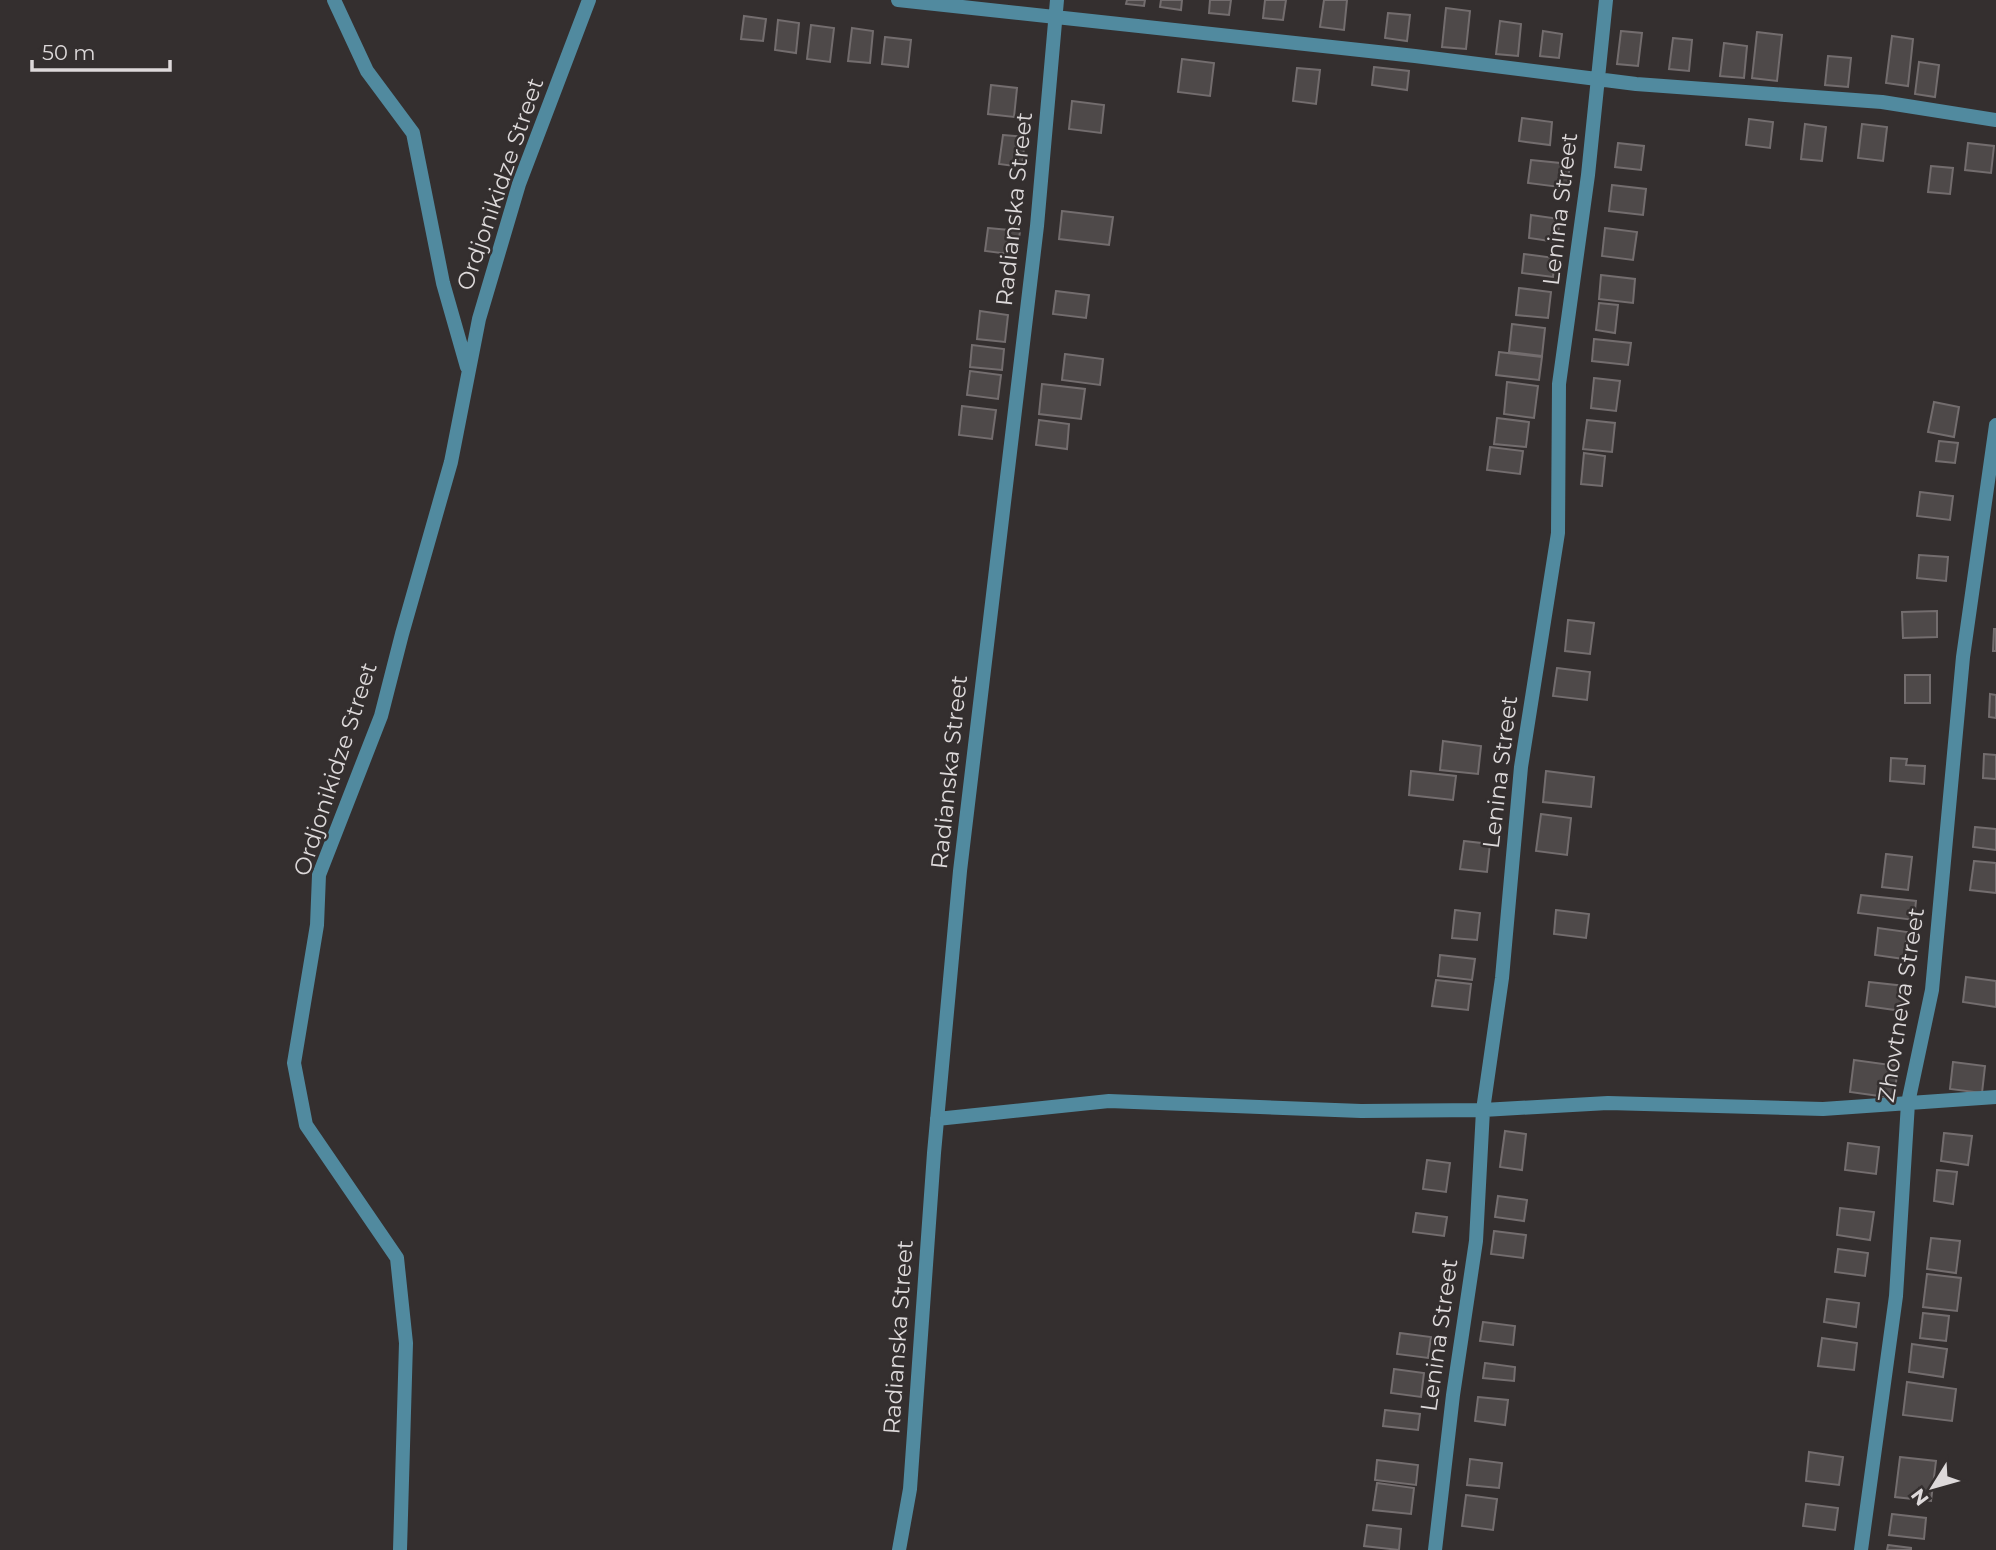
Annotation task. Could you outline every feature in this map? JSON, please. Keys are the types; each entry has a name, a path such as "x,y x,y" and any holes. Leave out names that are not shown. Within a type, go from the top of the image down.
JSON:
{"street":[{"path":"334,0 368,71 413,133 443,283 468,372"},
{"name":"Ordjonikidze Street","path":"400,1550 406,1343 397,1258 306,1125 294,1063 317,925 319,875 381,716 452,462 479,318 519,184 589,0"},
{"path":"898,0 1401,54 1598,80 1882,102 1996,120"},
{"name":"Radianska Street","path":"899,1550 910,1489 937,1119 960,871 1037,226 1057,0"},
{"name":"Lenina Street","path":"1435,1550 1453,1395 1476,1241 1482,1110 1502,978 1521,767 1558,533 1559,384 1606,0"},
{"name":"Zhovtneva Street","path":"1861,1550 1896,1296 1908,1103 1932,990 1963,657 1996,425"},
{"path":"937,1119 1109,1101 1361,1111 1482,1110 1608,1103 1823,1109 1996,1097"}],"building":[{"path":"1127,0 1145,0 1144,6 1126,4"},
{"path":"1161,0 1182,0 1181,10 1160,7"},
{"path":"1210,0 1231,0 1229,15 1209,13"},
{"path":"1265,0 1286,0 1283,20 1263,18"},
{"path":"1324,0 1347,0 1344,30 1320,27"},
{"path":"1446,8 1470,11 1466,49 1442,47"},
{"path":"1388,13 1410,15 1407,41 1385,38"},
{"path":"744,16 766,19 763,41 741,39"},
{"path":"778,20 799,23 796,53 775,50"},
{"path":"1500,21 1521,24 1518,56 1496,54"},
{"path":"811,25 834,28 830,62 807,59"},
{"path":"852,28 873,31 870,63 848,61"},
{"path":"1543,31 1562,34 1559,58 1540,56"},
{"path":"1621,31 1642,33 1638,66 1617,64"},
{"path":"1757,32 1782,35 1777,81 1752,78"},
{"path":"1892,36 1913,39 1908,86 1886,83"},
{"path":"885,37 911,40 908,67 882,64"},
{"path":"1673,38 1692,40 1689,71 1669,69"},
{"path":"1724,43 1747,46 1744,78 1720,76"},
{"path":"1828,56 1851,58 1848,87 1825,85"},
{"path":"1182,59 1214,63 1210,96 1178,92"},
{"path":"1919,62 1939,65 1935,97 1915,94"},
{"path":"1374,67 1409,71 1407,90 1372,85"},
{"path":"1297,68 1320,70 1316,104 1293,101"},
{"path":"991,85 1017,88 1014,117 988,114"},
{"path":"1072,101 1104,105 1101,133 1069,129"},
{"path":"1522,118 1552,122 1550,145 1519,141"},
{"path":"1749,119 1773,122 1770,148 1746,145"},
{"path":"1805,124 1826,127 1822,161 1801,159"},
{"path":"1862,124 1887,127 1883,161 1858,158"},
{"path":"1003,135 1025,137 1022,167 999,164"},
{"path":"1618,143 1644,146 1641,170 1615,167"},
{"path":"1968,143 1994,146 1991,173 1965,170"},
{"path":"1531,160 1570,164 1567,188 1528,183"},
{"path":"1931,166 1953,168 1950,194 1928,192"},
{"path":"1612,185 1646,189 1643,215 1609,211"},
{"path":"1062,211 1113,217 1109,245 1059,239"},
{"path":"1531,215 1560,219 1557,242 1529,238"},
{"path":"988,228 1020,231 1017,255 985,251"},
{"path":"1605,228 1637,232 1633,260 1602,256"},
{"path":"1524,254 1555,258 1553,277 1522,273"},
{"path":"1601,275 1635,279 1633,303 1599,299"},
{"path":"1519,288 1551,292 1548,318 1516,315"},
{"path":"1056,291 1089,295 1086,318 1053,314"},
{"path":"1599,303 1618,305 1615,333 1596,330"},
{"path":"980,311 1008,315 1005,342 977,339"},
{"path":"1512,324 1545,328 1542,356 1509,352"},
{"path":"1594,339 1631,343 1628,365 1592,361"},
{"path":"972,345 1004,349 1002,370 970,367"},
{"path":"1499,352 1542,357 1539,380 1496,375"},
{"path":"1065,354 1103,359 1100,385 1062,380"},
{"path":"970,371 1001,375 998,399 967,395"},
{"path":"1594,378 1620,381 1616,411 1591,408"},
{"path":"1507,382 1538,386 1534,418 1504,414"},
{"path":"1042,384 1085,389 1081,419 1039,414"},
{"path":"1934,402 1959,407 1954,437 1928,432"},
{"path":"962,406 996,410 992,439 959,435"},
{"path":"1497,418 1529,422 1526,447 1494,444"},
{"path":"1039,420 1069,424 1067,449 1036,445"},
{"path":"1587,420 1615,423 1612,452 1583,449"},
{"path":"1939,441 1958,443 1955,463 1936,461"},
{"path":"1490,447 1523,451 1520,474 1487,470"},
{"path":"1584,453 1605,456 1602,486 1581,484"},
{"path":"1920,492 1953,496 1950,520 1917,516"},
{"path":"1919,555 1948,557 1946,581 1917,578"},
{"path":"1937,611 1937,637 1903,638 1902,612"},
{"path":"1568,620 1594,623 1590,654 1565,651"},
{"path":"1996,629 1996,651 1993,651"},
{"path":"1557,668 1590,672 1587,700 1553,696"},
{"path":"1905,675 1930,675 1930,703 1905,703"},
{"path":"1990,694 1996,695 1996,718 1989,717"},
{"path":"1443,741 1481,746 1478,774 1440,770"},
{"path":"1984,754 1996,755 1996,779 1983,778"},
{"path":"1891,758 1907,759 1906,765 1925,766 1924,784 1890,781"},
{"path":"1411,771 1456,776 1453,800 1409,795"},
{"path":"1546,771 1594,777 1591,807 1543,802"},
{"path":"1541,814 1571,818 1567,855 1536,851"},
{"path":"1975,827 1996,829 1996,850 1973,847"},
{"path":"1464,841 1490,844 1487,872 1460,869"},
{"path":"1886,854 1912,857 1908,890 1882,887"},
{"path":"1974,861 1996,863 1996,893 1970,890"},
{"path":"1861,895 1916,901 1914,920 1858,913"},
{"path":"1455,910 1480,913 1477,940 1452,938"},
{"path":"1556,910 1589,914 1586,938 1554,934"},
{"path":"1878,928 1907,932 1904,959 1875,955"},
{"path":"1440,955 1475,959 1472,980 1438,976"},
{"path":"1966,977 1996,981 1996,1007 1963,1002"},
{"path":"1436,980 1471,984 1468,1010 1432,1006"},
{"path":"1869,982 1905,986 1902,1011 1866,1006"},
{"path":"1854,1060 1898,1066 1894,1098 1850,1092"},
{"path":"1953,1062 1985,1066 1982,1093 1950,1089"},
{"path":"1505,1131 1526,1134 1522,1170 1500,1167"},
{"path":"1944,1133 1972,1136 1968,1165 1941,1161"},
{"path":"1848,1143 1879,1147 1876,1174 1845,1170"},
{"path":"1427,1160 1450,1163 1446,1192 1423,1189"},
{"path":"1937,1170 1957,1172 1953,1204 1934,1201"},
{"path":"1498,1196 1527,1200 1524,1221 1495,1217"},
{"path":"1840,1208 1874,1212 1870,1240 1837,1235"},
{"path":"1416,1213 1447,1217 1444,1236 1413,1232"},
{"path":"1494,1231 1526,1235 1523,1258 1491,1254"},
{"path":"1931,1238 1960,1241 1956,1273 1927,1269"},
{"path":"1838,1249 1868,1253 1865,1276 1835,1272"},
{"path":"1927,1274 1961,1278 1957,1311 1923,1307"},
{"path":"1827,1299 1859,1303 1856,1327 1824,1322"},
{"path":"1923,1313 1949,1316 1946,1341 1920,1338"},
{"path":"1483,1322 1515,1326 1513,1345 1480,1341"},
{"path":"1400,1333 1431,1337 1428,1358 1397,1354"},
{"path":"1822,1338 1857,1343 1854,1370 1818,1366"},
{"path":"1912,1344 1947,1349 1943,1377 1909,1372"},
{"path":"1485,1363 1515,1367 1514,1381 1483,1378"},
{"path":"1394,1369 1424,1373 1421,1397 1391,1393"},
{"path":"1907,1382 1956,1389 1952,1421 1903,1415"},
{"path":"1478,1397 1508,1400 1505,1425 1475,1421"},
{"path":"1385,1410 1420,1414 1418,1430 1383,1426"},
{"path":"1809,1452 1843,1457 1839,1485 1806,1481"},
{"path":"1900,1457 1936,1461 1931,1501 1895,1497"},
{"path":"1470,1459 1502,1463 1499,1488 1467,1485"},
{"path":"1377,1460 1418,1465 1416,1485 1375,1480"},
{"path":"1377,1483 1414,1488 1411,1514 1373,1510"},
{"path":"1466,1495 1497,1499 1493,1530 1462,1526"},
{"path":"1806,1504 1838,1508 1835,1530 1803,1526"},
{"path":"1892,1514 1926,1518 1924,1539 1889,1535"},
{"path":"1367,1525 1401,1529 1399,1550 1364,1546"},
{"path":"1888,1545 1911,1548 1911,1550 1887,1550"}]}
